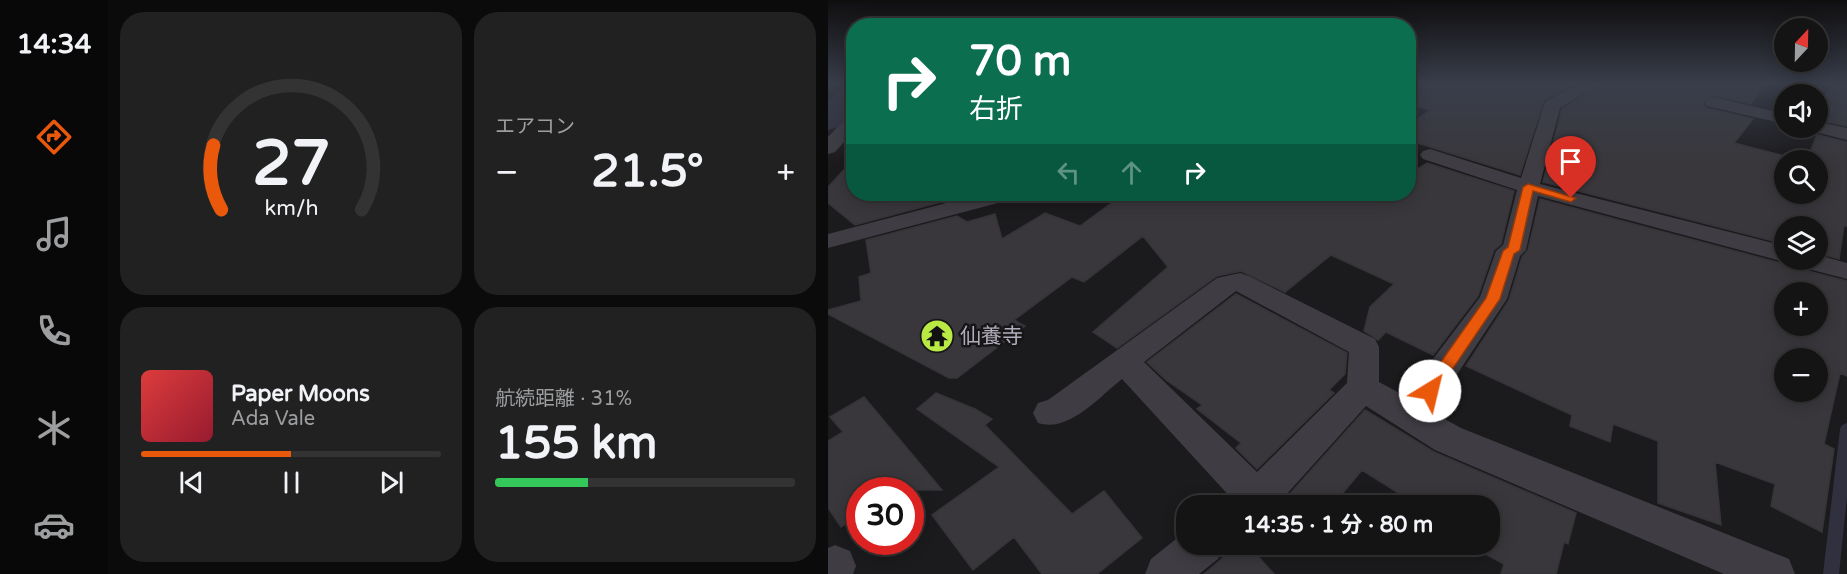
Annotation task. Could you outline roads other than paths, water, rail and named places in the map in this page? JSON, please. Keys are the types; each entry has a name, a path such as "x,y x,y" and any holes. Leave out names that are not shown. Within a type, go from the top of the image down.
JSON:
{"street":[{"path":"1410,416 1464,343 1493,299 1509,251 1514,250 1528,187 1550,111"},
{"path":"1750,111 1774,116"},
{"path":"828,148 846,129"},
{"path":"1828,129 1847,134"},
{"path":"828,148 846,145"},
{"path":"1430,155 1528,187 1774,251"},
{"path":"828,241 954,201"},
{"path":"1828,266 1845,270"},
{"path":"1050,412 1059,410 1226,284 1240,282 1364,347 1363,388 1260,495"},
{"path":"1125,362 1247,495"},
{"path":"1363,388 1448,438 1774,574"},
{"path":"1166,574 1189,555"}],"waterway":[{"path":"828,118 837,111"},
{"path":"1831,574 1847,429"}],"place":[{"name":"仙養寺","path":"937,336"}]}
